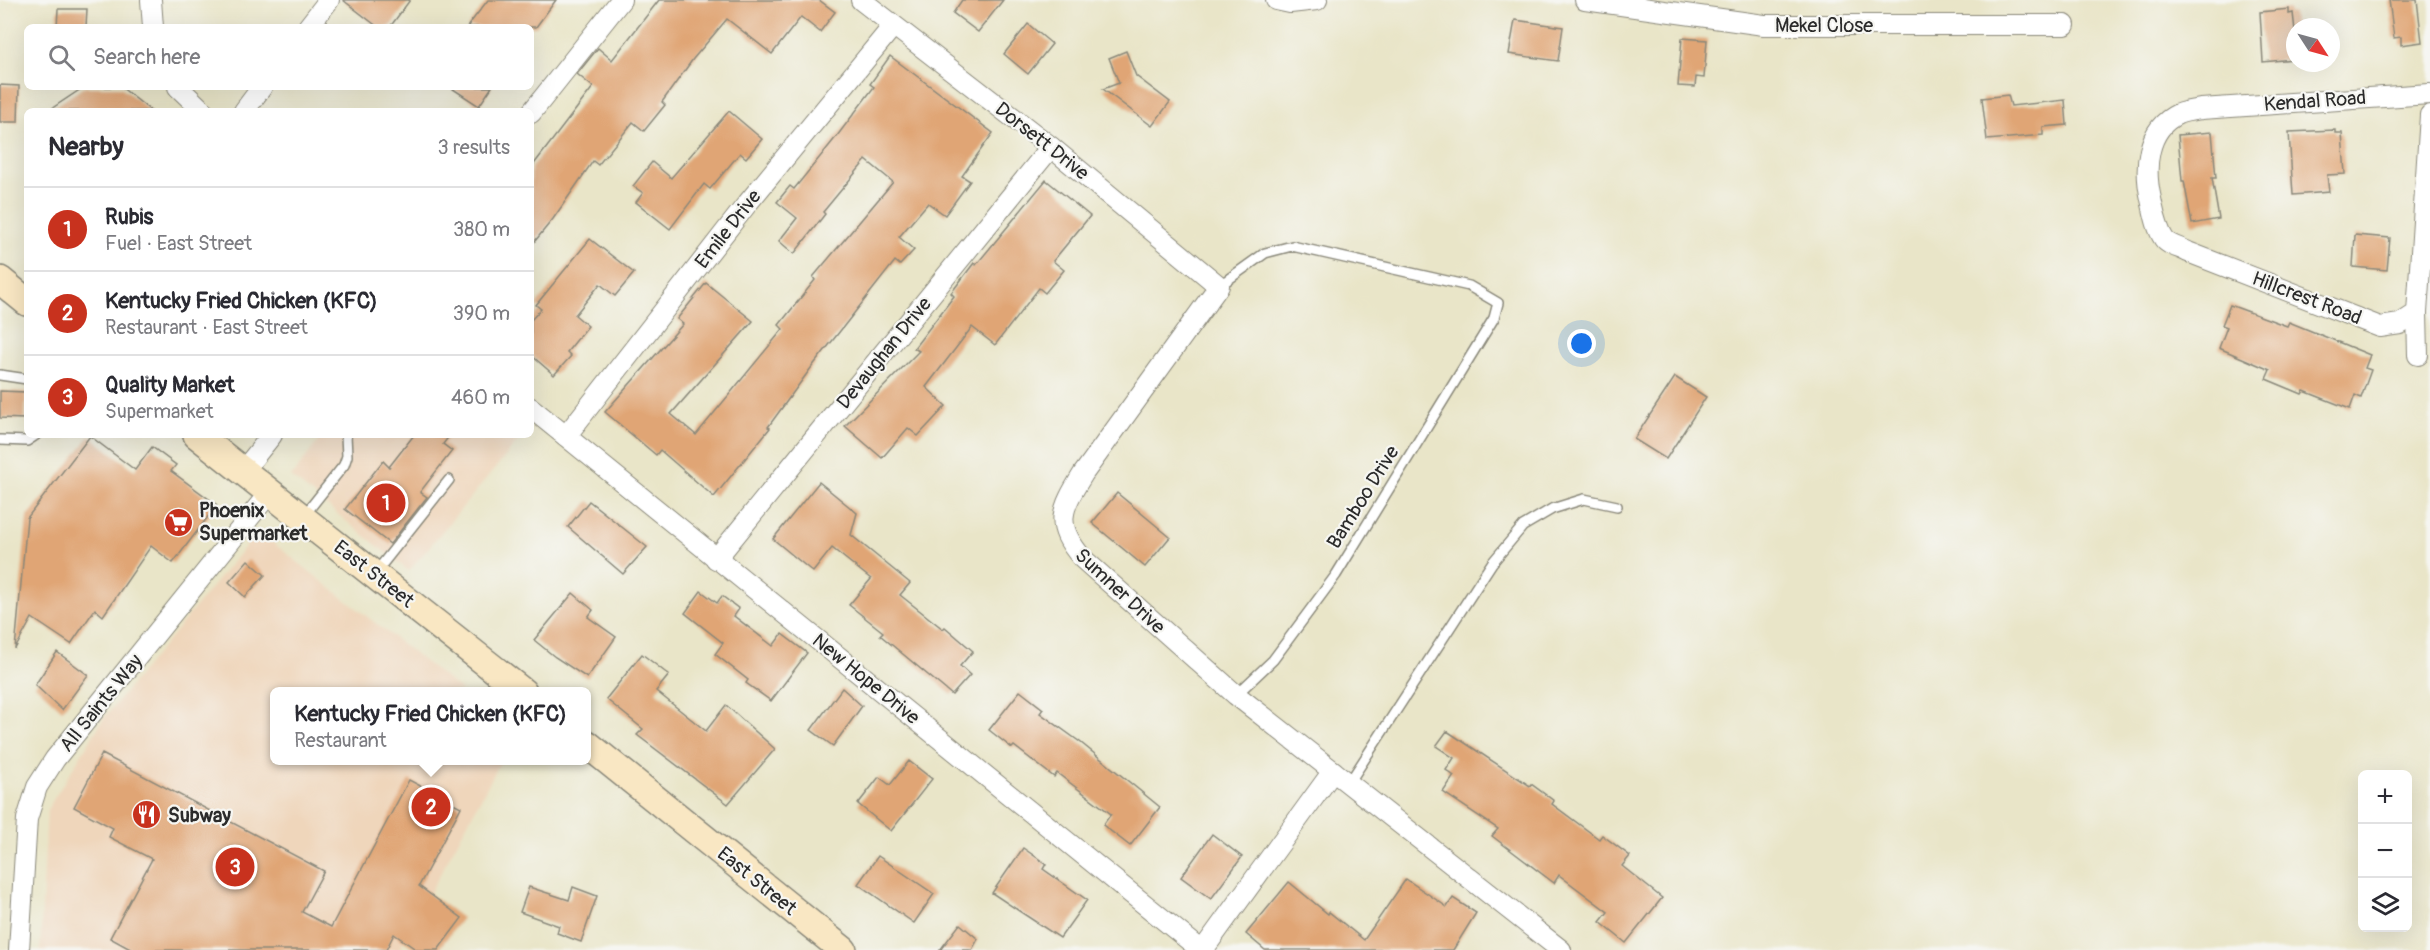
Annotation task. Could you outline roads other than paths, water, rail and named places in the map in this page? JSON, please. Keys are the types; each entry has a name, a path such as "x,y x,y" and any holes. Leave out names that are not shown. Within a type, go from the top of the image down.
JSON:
{"main road":[{"path":"1,282 24,300"},
{"name":"East Street","path":"201,438 517,687"},
{"name":"East Street","path":"591,747 843,950"}],"street":[{"path":"151,0 153,24"},
{"path":"310,24 328,0"},
{"path":"534,109 621,0"},
{"name":"Dorsett Drive","path":"861,0 1051,147 1219,285"},
{"path":"1276,0 1290,3 1317,0"},
{"name":"Mekel Close","path":"1585,0 1764,25 2064,26"},
{"name":"Emile Drive","path":"566,436 747,204 893,26"},
{"path":"181,90 199,108"},
{"path":"246,108 260,90"},
{"name":"Kendal Road","path":"2201,109 2430,94"},
{"name":"Hillcrest Road","path":"2201,109 2178,114 2161,129 2150,145 2148,189 2156,221 2165,241 2380,327 2400,324 2417,313"},
{"path":"2418,355 2417,313 2430,115"},
{"name":"Devaughan Drive","path":"717,559 1051,147"},
{"name":"Sumner Drive","path":"1219,285 1070,495 1062,522 1069,543 1083,559 1236,695 1561,950"},
{"name":"New Hope Drive","path":"534,410 1202,950"},
{"path":"243,471 270,438"},
{"name":"All Saints Way","path":"19,950 27,819 37,787 55,759 270,492"},
{"path":"1202,950 1341,777"}],"lane":[{"name":"Sumner Drive","path":"1219,285 1264,253 1292,246 1469,286 1498,303"},
{"name":"Bamboo Drive","path":"1236,695 1273,660 1336,575 1494,318 1498,303"},
{"path":"0,375 24,379"},
{"path":"0,440 27,441 32,438"},
{"path":"302,517 344,465 347,456 346,438"},
{"path":"374,575 448,480"},
{"path":"1341,777 1492,563 1523,526 1552,509 1584,499 1617,507"}],"place":[{"name":"Rubis","path":"386,503"},
{"name":"Phoenix Supermarket","path":"178,522"},
{"name":"Kentucky Fried Chicken (KFC)","path":"431,807"},
{"name":"Subway","path":"147,815"},
{"name":"Quality Market","path":"235,867"}]}
